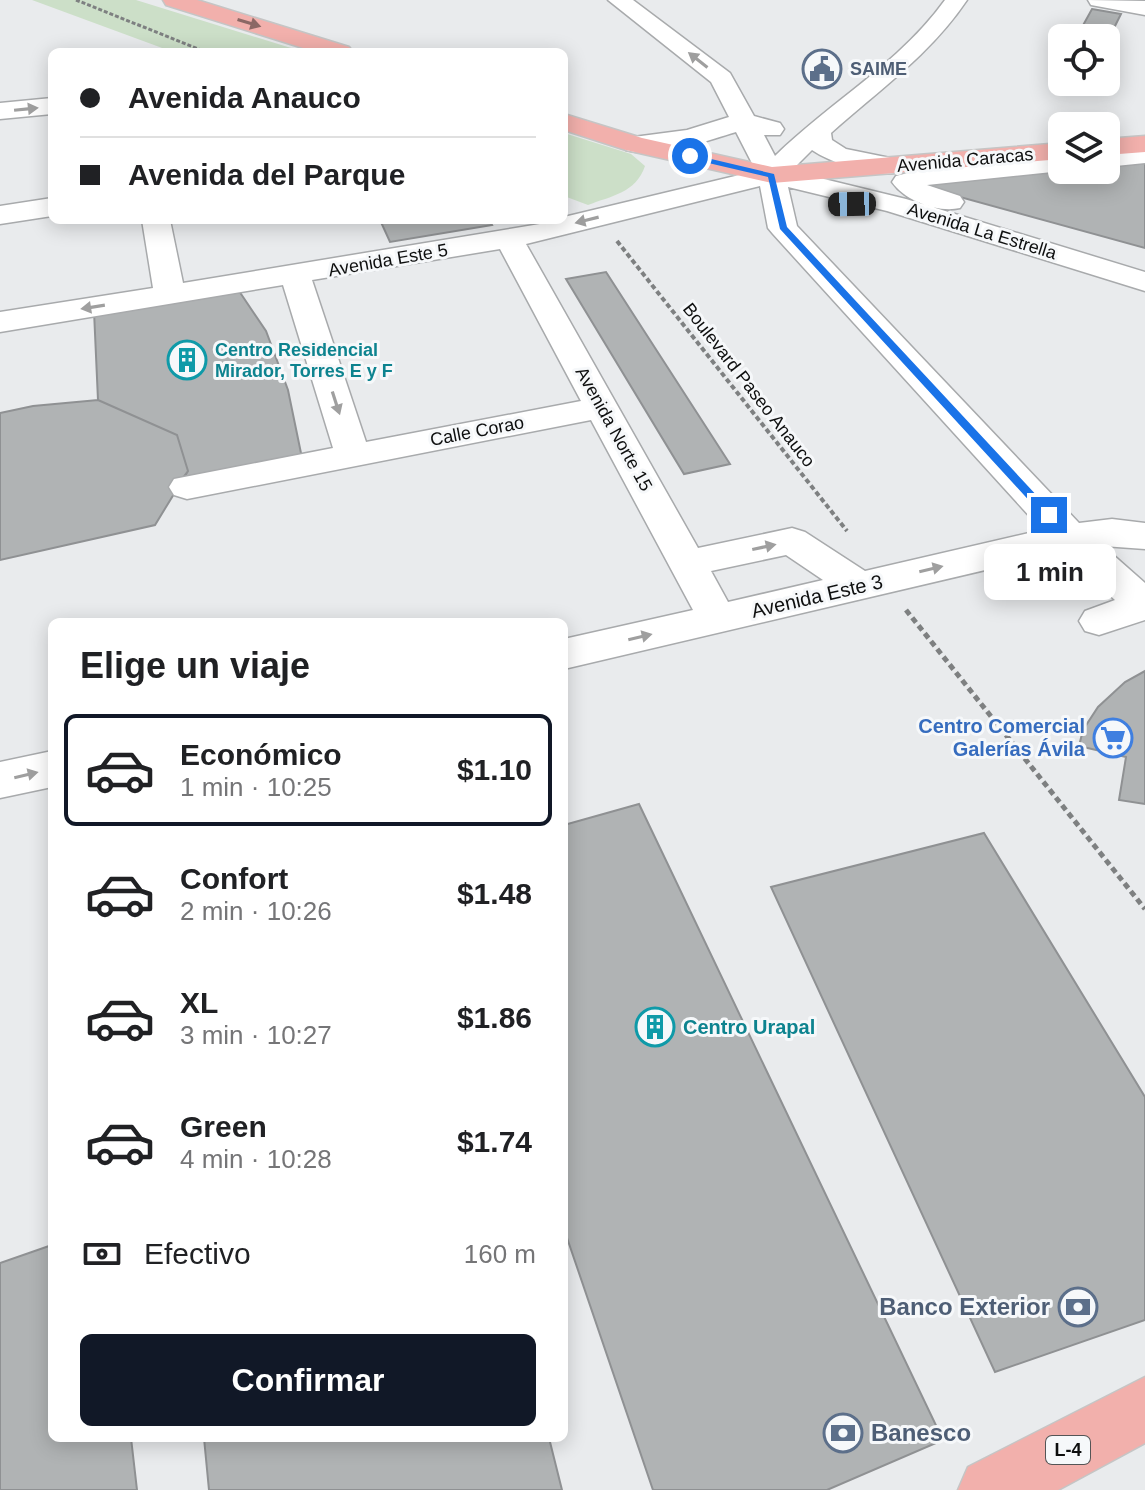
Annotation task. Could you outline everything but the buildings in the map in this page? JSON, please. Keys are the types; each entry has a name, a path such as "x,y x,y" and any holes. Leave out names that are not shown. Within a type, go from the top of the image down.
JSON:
{"main road":[{"path":"174,0 328,48"},
{"name":"Avenida Caracas","path":"568,123 635,144 772,175 1048,152"},
{"path":"1120,146 1145,144"},
{"name":"L-4","path":"992,1490 1145,1409"},
{"name":"L-4","path":"992,1490 1145,1439"}],"street":[{"path":"619,0 721,78 772,175 783,228 1070,537 1145,605 1099,621"},
{"path":"772,175 817,130 867,91 940,26 956,0"},
{"path":"1099,0 1145,8"},
{"path":"0,111 48,106"},
{"path":"635,144 690,138 743,121 780,131 817,130"},
{"path":"817,130 819,143 837,155 890,166"},
{"path":"633,209 662,192 671,183 672,174 670,165 635,144"},
{"path":"1120,158 1145,155"},
{"path":"1048,164 927,176 906,182 920,193 1145,257"},
{"path":"890,166 878,176 877,184 882,194 896,205"},
{"name":"Avenida La Estrella","path":"772,175 896,205 1145,282"},
{"name":"Avenida Este 5","path":"0,322 509,239 772,175"},
{"path":"783,228 794,216 833,204 896,205"},
{"path":"0,215 48,208"},
{"path":"157,224 170,294"},
{"name":"Avenida Norte 15","path":"509,239 718,619"},
{"path":"295,275 353,455"},
{"name":"Calle Corao","path":"187,487 602,408"},
{"name":"Avenida Este 3","path":"568,653 1070,537 1112,532 1145,536"},
{"path":"688,563 792,541 860,586"},
{"path":"0,780 48,770"}],"path":[{"path":"76,0 196,48"},
{"name":"Boulevard Paseo Anauco","path":"616,241 852,538"},
{"path":"899,601 1145,909"}],"green space":[{"path":"32,0 136,0 291,48 162,48"},
{"path":"568,134 631,154 645,166 629,188 588,205 568,198"}],"place":[{"name":"SAIME","path":"822,69"},
{"name":"Centro Residencial Mirador, Torres E y F","path":"187,360"},
{"name":"Centro Comercial Galerías Ávila","path":"1113,738"},
{"name":"Centro Urapal","path":"655,1027"},
{"name":"Banco Exterior","path":"1078,1307"},
{"name":"Banesco","path":"843,1433"}],"route":[{"path":"690,156 772,175 783,228 1049,515"}]}
